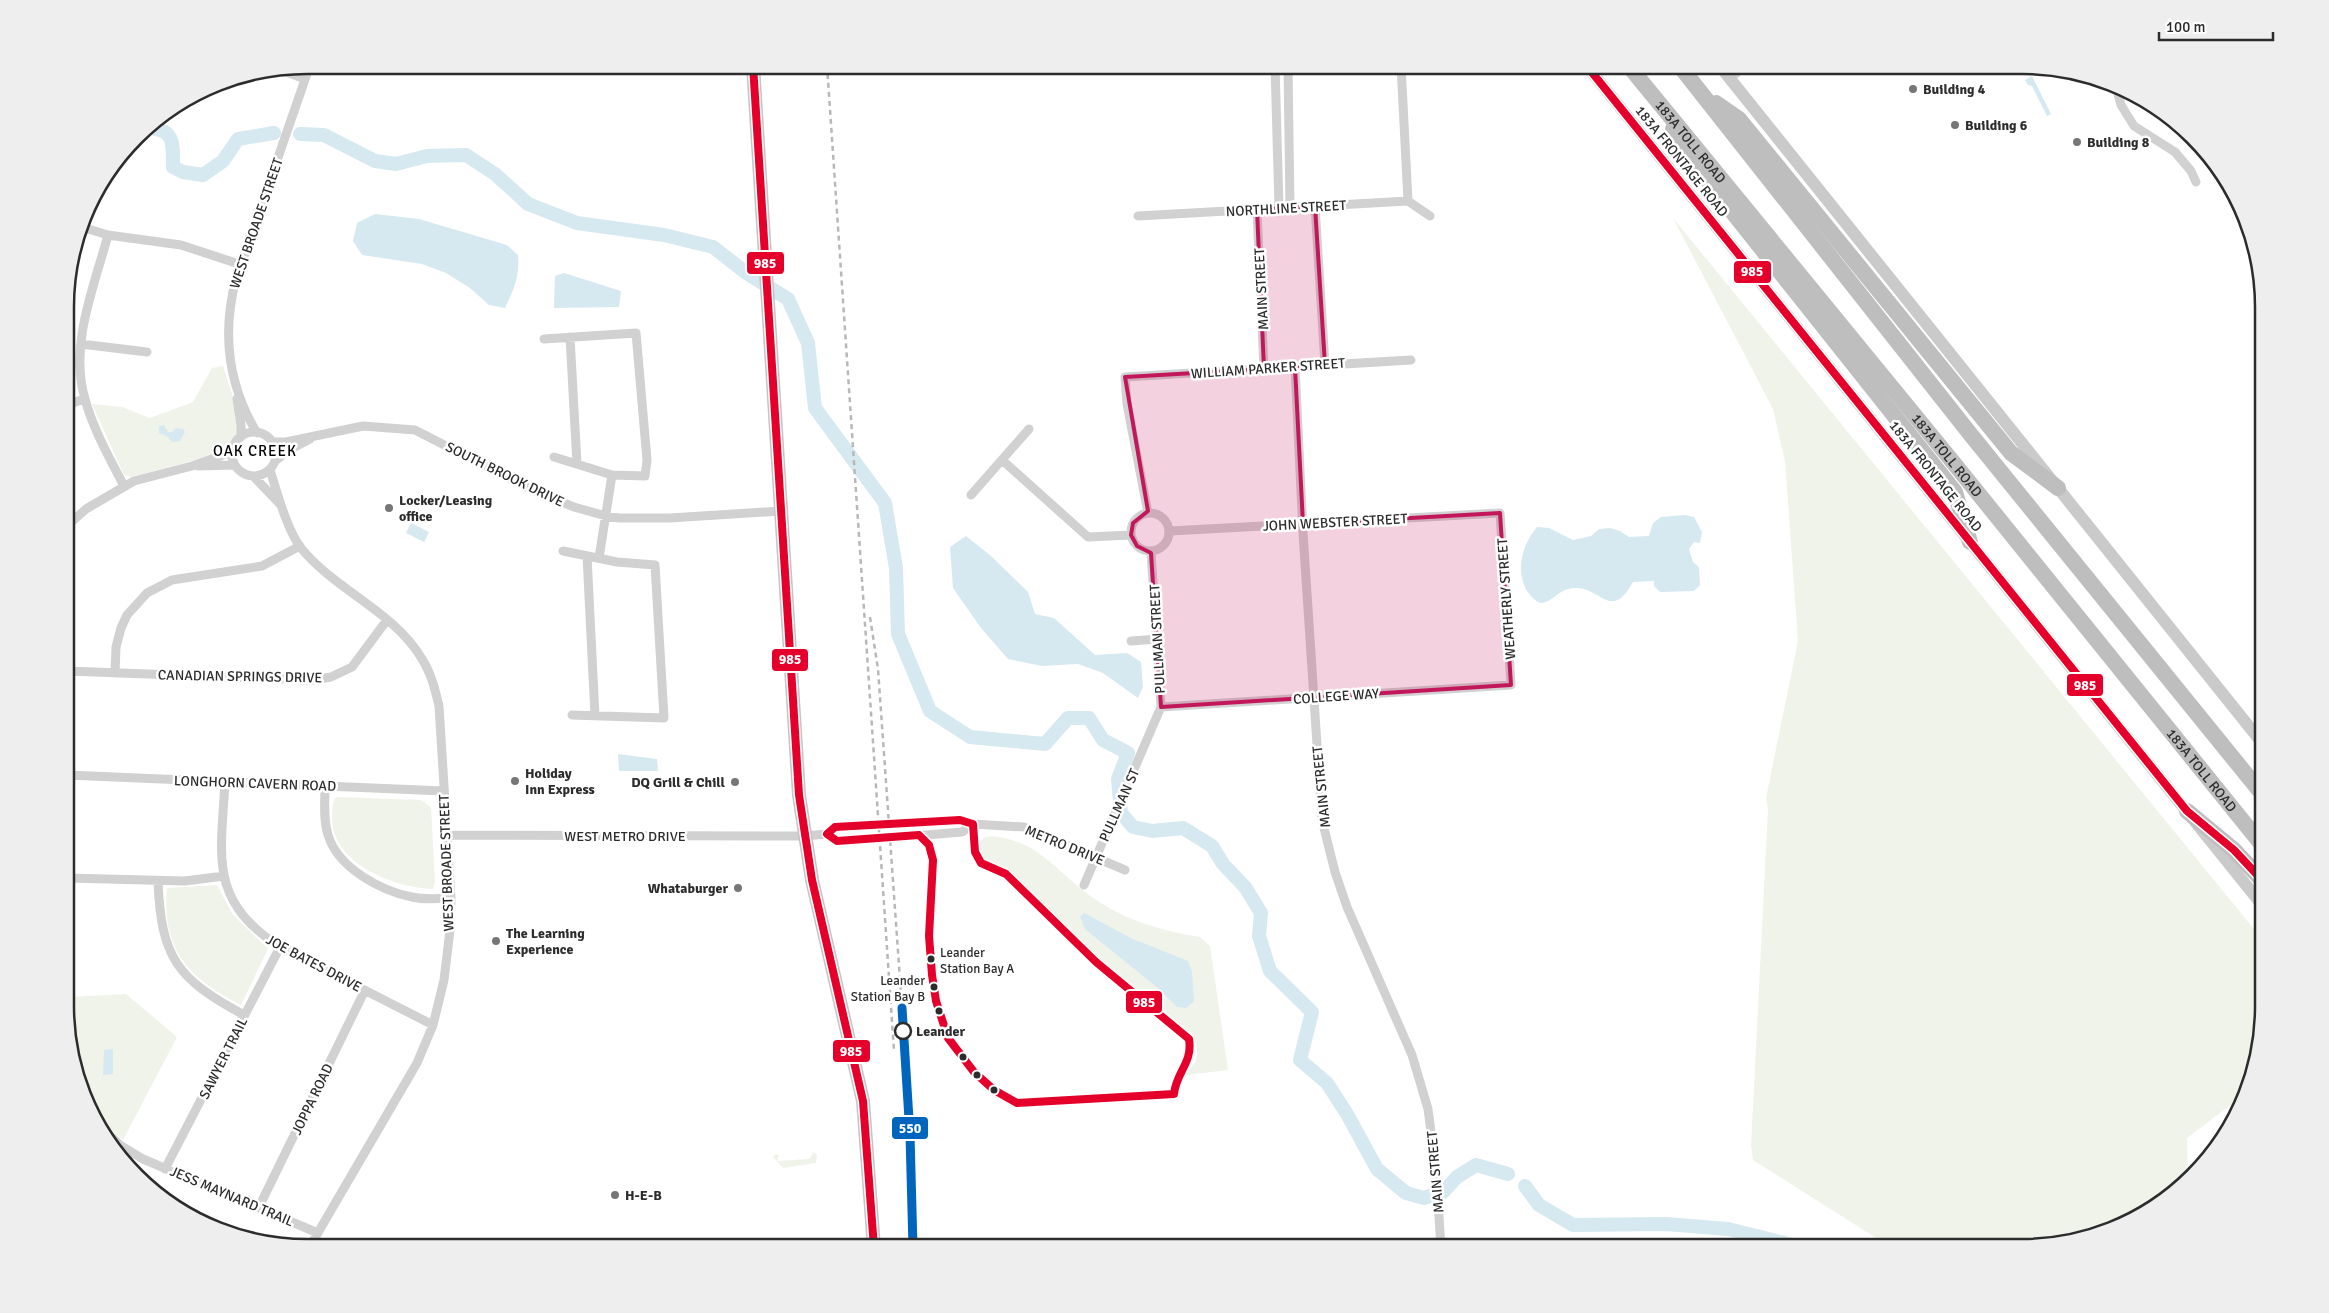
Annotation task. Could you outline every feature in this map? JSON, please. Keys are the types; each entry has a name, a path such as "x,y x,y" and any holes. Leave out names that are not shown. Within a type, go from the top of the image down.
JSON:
{"highway":[{"name":"183A TOLL ROAD","path":"1636,74 2255,835"},
{"path":"1687,74 1971,435 2255,784"},
{"path":"1701,92 1739,119 2010,452 2058,488"},
{"path":"1669,114 1676,141 1955,492 1970,542"},
{"path":"2186,811 2234,850 2255,872"}],"main road":[{"path":"754,74 798,773 804,836 822,928 844,1013 863,1101 873,1239"},
{"name":"183A FRONTAGE ROAD","path":"1593,74 2255,895"},
{"path":"1727,74 2255,733"}],"street":[{"path":"292,74 305,79"},
{"name":"WEST BROADE STREET","path":"241,437 235,384 229,356 228,329 230,304 307,74"},
{"path":"1275,74 1279,208"},
{"path":"1288,74 1290,208"},
{"path":"1401,74 1408,201 1430,216"},
{"path":"1730,78 1735,74"},
{"path":"2118,95 2121,105 2134,126 2175,152 2187,166 2196,182"},
{"name":"NORTHLINE STREET","path":"1138,216 1408,201"},
{"path":"1315,206 1325,365"},
{"name":"MAIN STREET","path":"1257,210 1264,369"},
{"path":"87,229 108,235 181,245 242,264"},
{"path":"108,235 83,328 80,370 84,399 124,486"},
{"path":"544,339 636,333 647,460 645,476 612,475 554,457"},
{"path":"570,337 577,464"},
{"path":"81,344 147,352"},
{"name":"WILLIAM PARKER STREET","path":"1148,513 1127,404 1125,377 1411,360"},
{"name":"MAIN STREET","path":"1295,367 1313,697 1322,820 1335,872 1348,907 1412,1055 1428,1109 1436,1170 1440,1239"},
{"name":"WEST BROADE STREET","path":"235,384 257,432"},
{"path":"74,403 84,399"},
{"name":"SOUTH BROOK DRIVE","path":"272,442 286,442 362,426 415,430 534,491 574,508 606,516 619,518 670,518 781,511"},
{"path":"971,495 1029,429"},
{"path":"257,432 266,436 272,442 276,461 265,474 253,476 240,471 235,465 232,452 241,437 257,432"},
{"name":"SOUTH BROOK DRIVE","path":"276,461 289,450 321,434"},
{"path":"74,519 86,508 134,481 192,466 232,452"},
{"path":"1002,460 1088,537 1131,535"},
{"path":"192,466 235,465"},
{"name":"WEST BROADE STREET","path":"270,470 282,506 300,546 322,570 394,625 422,658 432,680 439,706 451,898 450,930 444,980 433,1025 417,1063 314,1239"},
{"path":"599,558 612,475"},
{"name":"WEST BROADE STREET","path":"253,476 282,506"},
{"name":"JOHN WEBSTER STREET","path":"1170,531 1500,512"},
{"name":"WEATHERLY STREET","path":"1500,512 1511,685"},
{"path":"1148,513 1161,516 1166,521 1170,531 1165,545 1160,550 1151,552 1142,550 1137,546 1131,535 1133,523 1142,515 1148,513"},
{"path":"115,673 116,647 127,615 146,594 172,580 262,566 300,546"},
{"path":"563,551 599,558 655,565 664,718 572,715"},
{"name":"PULLMAN STREET","path":"1151,552 1161,707 1154,725"},
{"path":"587,556 595,716"},
{"name":"CANADIAN SPRINGS DRIVE","path":"74,671 314,680 331,677 352,667 387,620"},
{"path":"1131,641 1158,639"},
{"name":"COLLEGE WAY","path":"1161,707 1511,685"},
{"name":"PULLMAN ST","path":"1084,885 1154,725"},
{"name":"LONGHORN CAVERN ROAD","path":"74,775 444,791"},
{"name":"JOE BATES DRIVE","path":"224,782 221,858 224,876 231,897 240,913 262,934 280,947 433,1025"},
{"path":"325,785 325,817 328,835 334,849 350,867 394,892 430,899 451,898"},
{"name":"METRO DRIVE","path":"804,836 827,834 835,828 843,827 960,820 973,824 1024,827 1125,870"},
{"name":"METRO DRIVE","path":"827,834 837,841 891,838 962,832 973,824"},
{"name":"WEST METRO DRIVE","path":"446,835 804,836"},
{"path":"74,878 186,881 224,876"},
{"path":"158,881 162,931 176,964 203,992 244,1016"},
{"name":"SAWYER TRAIL","path":"165,1169 280,947"},
{"name":"JOPPA ROAD","path":"259,1208 366,990"},
{"name":"JESS MAYNARD TRAIL","path":"124,1150 318,1232"}],"highlighted area":[{"path":"1315,206 1325,365 1295,367 1303,524 1500,513 1511,685 1161,707 1151,553 1137,546 1131,535 1133,523 1148,511 1125,377 1264,369 1257,210"}],"shaded area":[{"path":"2032,76 2051,114 2047,116 2032,86 2028,85 2025,80"},
{"path":"375,214 419,219 507,245 518,255 518,269 516,282 505,308 489,305 470,288 446,273 422,264 362,255 353,241 357,223"},
{"path":"1673,218 2255,930 2255,1021 2251,1052 2238,1095 2235,1102 2187,1138 2187,1171 2152,1200 2111,1222 2068,1235 2037,1239 1878,1239 1753,1160 1751,1146 1768,809 1766,798 1798,641 1785,461 1773,409"},
{"path":"564,273 621,291 619,307 554,308 555,276"},
{"path":"223,366 234,400 238,435 224,452 132,477 124,475 92,404 122,407 150,418 193,402 212,368"},
{"path":"164,425 168,432 172,432 176,428 183,429 185,432 180,441 172,442 167,436 159,433 159,426"},
{"path":"1685,515 1694,517 1702,532 1700,543 1694,542 1689,549 1693,562 1699,567 1700,585 1694,591 1660,592 1654,586 1654,581 1633,582 1625,594 1618,600 1605,600 1592,592 1575,588 1564,590 1549,601 1541,603 1531,596 1523,583 1521,566 1524,550 1537,527 1549,528 1573,540 1591,536 1599,529 1610,528 1620,531 1629,537 1649,536 1653,523 1661,517"},
{"path":"411,523 429,532 424,542 406,533"},
{"path":"966,536 991,556 1028,592 1035,614 1054,618 1095,655 1127,653 1141,662 1143,687 1138,698 1103,673 1078,664 1042,666 1008,659 981,628 953,588 950,547"},
{"path":"618,754 657,759 658,771 619,771"},
{"path":"337,797 421,800 431,807 435,882 433,889 418,888 384,878 354,860 342,848 335,834 332,812 333,804"},
{"path":"992,836 1020,843 1031,848 1079,887 1121,914 1151,926 1200,937 1210,946 1228,1070 1187,1075 1186,1072 1191,1068 1197,1054 1196,1044 1191,1033 1077,941 1013,874 991,865 980,857 979,842 985,837"},
{"path":"217,885 233,915 268,949 241,1005 223,995 193,973 182,960 174,945 169,929 166,910 167,888"},
{"path":"1084,913 1133,939 1188,961 1192,972 1194,1001 1186,1008 1177,1007 1159,989 1085,929 1080,917"},
{"path":"126,994 177,1037 123,1140 107,1126 86,1081 78,1052 74,1021 74,997"},
{"path":"113,1049 113,1074 103,1075 104,1050"},
{"path":"814,1152 817,1155 816,1163 783,1168 773,1157 774,1155 779,1155 777,1161 809,1159"}],"waterway":[{"path":"156,129 167,134 170,138 173,150 173,167 183,172 203,175 223,161 238,139 274,133"},
{"path":"300,134 324,135 375,161 396,164 427,156 466,155 495,174 528,204 577,223 664,235 713,247 745,272 788,299 808,343 815,408 885,503 896,568 898,634 930,711 970,737 1045,744 1068,718 1089,718 1103,740 1128,753 1118,779 1121,813 1133,827 1152,831 1183,828 1212,846 1223,864 1245,887 1261,913 1259,936 1270,971 1312,1012 1300,1060 1327,1083 1347,1114 1377,1169 1406,1193 1424,1198 1443,1192 1457,1177 1476,1165 1508,1174"},
{"path":"1525,1186 1539,1205 1573,1225 1666,1224 1728,1229 1768,1239"}],"railway":[{"path":"828,74 894,1051"},
{"path":"870,617 878,669 902,1008"}],"transit line":[{"name":"985","path":"754,74 799,795 812,880 863,1101 873,1239"},
{"name":"985","path":"1593,74 2187,811 2234,850 2255,872"},
{"name":"985","path":"960,820 973,824 975,852 981,863 1006,874 1096,962 1189,1039 1189,1055 1175,1086 1174,1094 1017,1103 994,1090 974,1072 948,1038 936,1001 929,936 933,860 929,845 919,835 837,841 827,834 835,827 960,820"},
{"name":"550","path":"902,1008 910,1135 913,1239"}],"place":[{"name":"Building 4","path":"1913,89"},
{"name":"Building 6","path":"1955,125"},
{"name":"Building 8","path":"2077,142"},
{"name":"Locker/Leasing office","path":"389,508"},
{"name":"Holiday Inn Express","path":"515,781"},
{"name":"DQ Grill & Chill","path":"735,782"},
{"name":"Whataburger","path":"738,888"},
{"name":"The Learning Experience","path":"496,941"},
{"name":"Leander Station Bay A","path":"931,959"},
{"name":"Leander Station Bay B","path":"934,987"},
{"name":"Leander","path":"903,1031"},
{"name":"H-E-B","path":"615,1195"}],"district":[{"name":"OAK CREEK","path":"255,451"}]}
